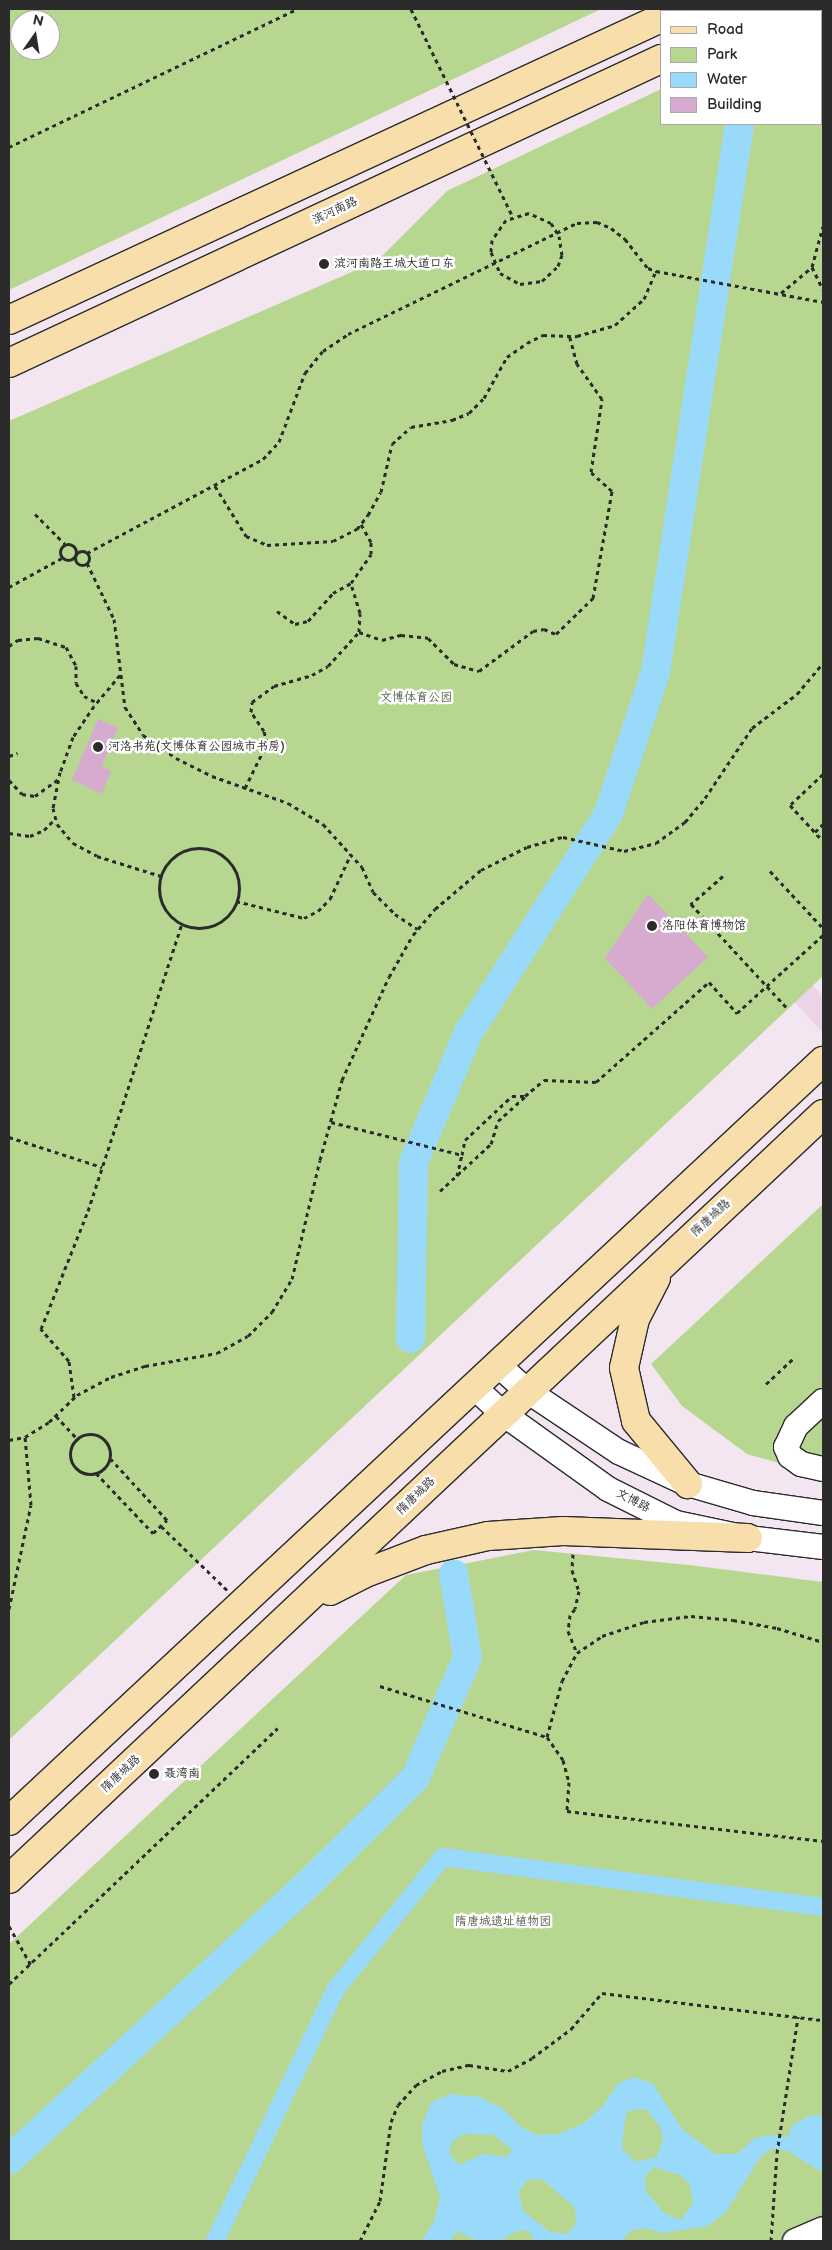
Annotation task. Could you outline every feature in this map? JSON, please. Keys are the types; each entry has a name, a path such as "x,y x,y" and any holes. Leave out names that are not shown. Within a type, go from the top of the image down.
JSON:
{"main road":[{"path":"9,320 660,18"},
{"name":"滨河南路","path":"9,363 660,59"},
{"path":"9,1821 823,1061"},
{"name":"隋唐城路","path":"9,1878 298,1609 526,1390 823,1114"},
{"path":"665,1261 635,1319 624,1368 636,1421 688,1484"},
{"path":"298,1609 363,1574 426,1550 488,1536 564,1531 748,1538"}],"street":[{"path":"497,1364 526,1390 619,1452 688,1484 753,1503 823,1513"},
{"name":"文博路","path":"473,1386 502,1413 608,1489 676,1523 748,1538 823,1548"},
{"path":"823,1401 796,1426 786,1447 790,1456 801,1464 823,1469"},
{"path":"795,2241 823,2230"}],"path":[{"path":"9,148 297,9"},
{"path":"411,9 513,217"},
{"path":"529,213 551,223 557,230 562,255 552,275 531,284 509,280 500,273 491,252 497,229 513,217 529,213"},
{"path":"87,553 111,537 215,486 263,459 279,442 291,417 305,373 323,351 348,334 557,230 577,223 597,222 611,228 625,239 648,268 656,271 823,302"},
{"path":"780,294 812,267 823,226"},
{"path":"812,267 823,290"},
{"path":"215,486 246,536 268,546 333,541 361,524 381,492 392,444 411,427 452,420 469,413 484,398 507,357 527,342 543,335 597,332 615,325 644,299 656,271"},
{"path":"359,632 382,640 401,635 428,638 454,664 480,671 534,630 544,629 556,634 593,598 612,492 591,472 602,399 577,364 569,335"},
{"path":"35,514 65,544 74,547 78,564 87,563"},
{"path":"277,611 295,624 308,620 333,593 351,583 372,554 371,542 361,524"},
{"path":"62,558 60,550 65,544"},
{"path":"9,587 62,558 69,560 81,551 87,553"},
{"path":"87,553 87,563 114,619 125,706 143,735 183,762 212,776 288,803 323,824 362,866 373,892 395,914 417,930"},
{"path":"246,788 267,743 264,731 251,712 252,702 274,686 312,675 328,666 359,632 360,613 351,583"},
{"path":"9,646 18,640 38,638 66,647 76,666 76,684 84,696 96,702"},
{"path":"9,1440 25,1437 56,1416 74,1397 111,1377 145,1366 217,1353 248,1336 272,1312 292,1279 342,1080 389,976 417,930 435,908 481,870 527,847 563,837 624,851 656,843 685,822 752,728 796,694 823,663"},
{"path":"120,674 96,702 73,737 58,778 53,808 56,818 73,843 97,856 161,876"},
{"path":"9,756 18,753"},
{"path":"823,774 790,805 823,841"},
{"path":"9,780 22,794 35,796 58,778"},
{"path":"9,833 30,836 44,830 56,818"},
{"path":"815,832 823,824"},
{"path":"209,849 220,854 236,873 239,885 236,901 225,919 214,925 202,928 182,924 166,911 160,898 161,876 170,860 181,851 209,849"},
{"path":"236,901 304,918 318,911 330,899 351,854"},
{"path":"770,871 823,928"},
{"path":"723,876 691,904 788,1009"},
{"path":"74,1397 69,1361 41,1329 102,1167 182,924"},
{"path":"741,927 745,931"},
{"path":"440,1191 491,1144 498,1121 544,1080 596,1082 709,982 737,1013 823,935"},
{"path":"457,1176 465,1140 512,1096 525,1096"},
{"path":"330,1122 462,1155"},
{"path":"9,1137 102,1167"},
{"path":"766,1384 795,1357"},
{"path":"56,1416 78,1440"},
{"path":"84,1434 102,1437 112,1453 110,1459 105,1470 87,1475 72,1465 70,1446 84,1434"},
{"path":"9,1609 31,1505 25,1437"},
{"path":"96,1473 153,1533 161,1526 166,1520 110,1459"},
{"path":"161,1526 242,1604"},
{"path":"573,1554 572,1570 579,1591 575,1608 570,1615 568,1631 576,1653"},
{"path":"547,1737 562,1681 576,1653 602,1636 644,1622 691,1616 777,1628 823,1642"},
{"path":"380,1686 471,1712 547,1737 563,1760 569,1782 567,1811 823,1841"},
{"path":"9,1984 278,1728"},
{"path":"9,1926 31,1965"},
{"path":"360,2241 380,2201 391,2122 398,2105 416,2086 442,2071 469,2064 508,2071 532,2058 571,2029 602,1993 823,2020"},
{"path":"771,2241 780,2128 798,2017"}],"shaded area":[{"path":"755,922 823,996 823,1033 736,939"}],"green space":[{"path":"9,9 601,9 9,290"},
{"name":"文博体育公园","path":"823,12 823,976 9,1740 9,421 377,261 447,191 660,89 660,125 822,125"},
{"path":"823,1204 823,1475 747,1454 682,1406 651,1364"},
{"name":"隋唐城遗址植物园","path":"534,1550 689,1565 823,1582 823,2241 9,2241 9,1944 406,1575"}],"water":[{"path":"635,2077 653,2084 682,2129 715,2154 737,2154 754,2139 769,2135 788,2137 792,2126 808,2116 823,2115 823,2173 786,2150 770,2149 759,2159 726,2212 708,2226 662,2233 646,2228 630,2231 622,2241 534,2241 529,2231 519,2230 500,2241 478,2241 458,2231 450,2241 422,2241 435,2219 440,2197 422,2143 422,2126 431,2103 450,2094 480,2097 503,2109 520,2126 536,2135 559,2134 584,2123 603,2106 618,2083","holes":["646,2109 659,2125 663,2139 657,2157 636,2162 622,2149 627,2111","463,2134 494,2135 512,2150 508,2157 483,2154 459,2165 449,2153 452,2142","654,2167 680,2175 690,2185 693,2203 681,2220 664,2213 646,2191 645,2176","542,2179 575,2208 576,2224 568,2234 550,2232 523,2211 519,2192 527,2180"]}],"building":[{"name":"河洛书苑(文博体育公园城市书房)","path":"98,719 118,728 102,766 111,771 102,794 72,780"},
{"name":"洛阳体育博物馆","path":"648,894 708,957 652,1009 605,958"}],"waterway":[{"path":"410,1338 413,1162 468,1032 608,813 655,672 739,125"},
{"path":"9,2159 306,1885 415,1777 467,1657 453,1573"},
{"path":"215,2241 336,1989 443,1857 823,1907"}],"place":[{"name":"滨河南路王城大道口东","path":"324,264"},
{"name":"河洛书苑(文博体育公园城市书房)","path":"98,747"},
{"name":"洛阳体育博物馆","path":"652,926"},
{"name":"聂湾南","path":"154,1774"}]}
